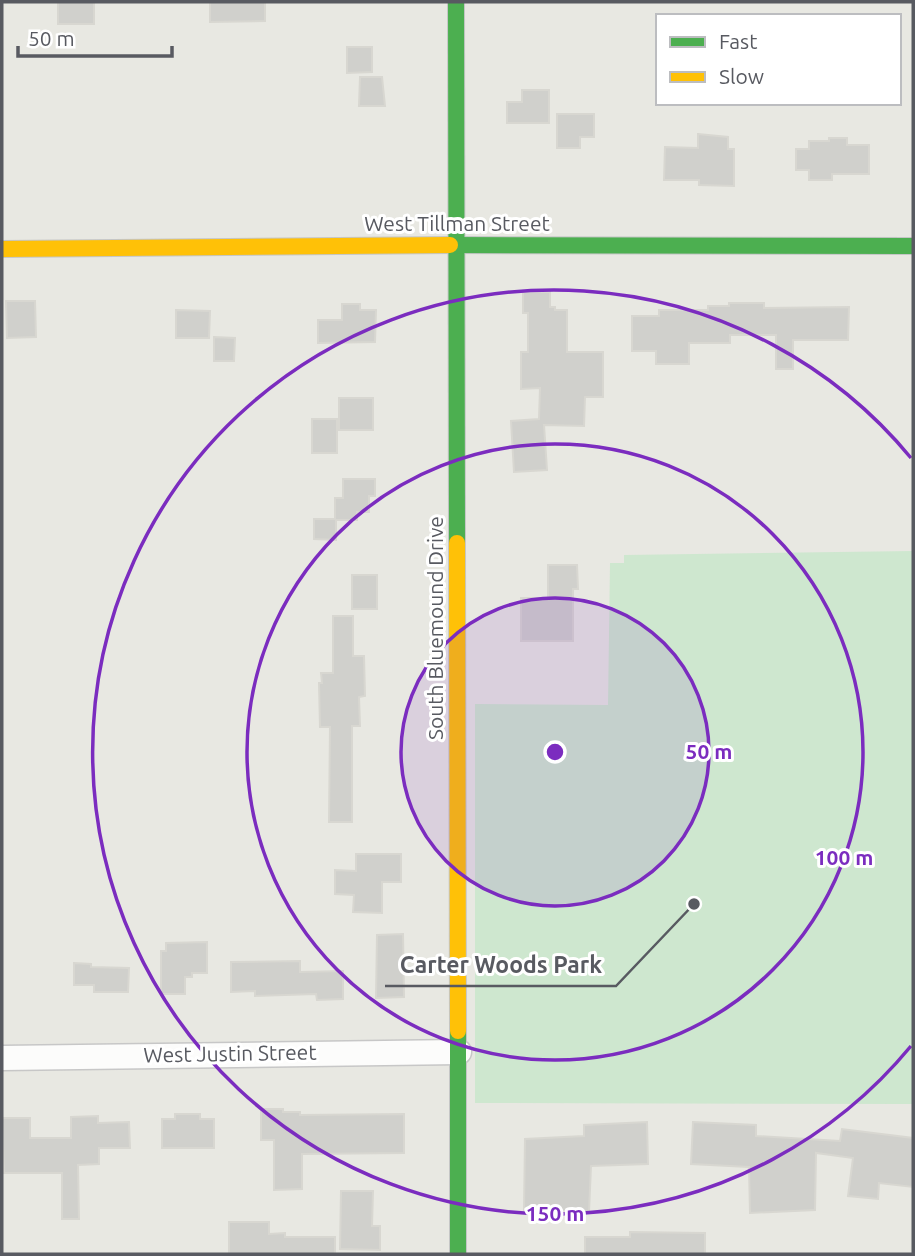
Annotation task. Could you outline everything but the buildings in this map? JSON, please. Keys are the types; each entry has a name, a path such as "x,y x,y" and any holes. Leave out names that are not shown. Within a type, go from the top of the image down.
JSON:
{"main road":[{"name":"South Bluemound Drive","path":"457,2 458,1254"},
{"name":"West Tillman Street","path":"2,249 457,245 913,246"}],"street":[{"name":"West Justin Street","path":"2,1058 459,1052"}],"green space":[{"path":"913,551 913,1104 475,1103 475,704 608,705 610,563 624,563 624,555"}],"traffic: fast":[{"path":"456,2 457,543"},
{"path":"450,245 913,246"},
{"path":"458,1031 458,1254"}],"traffic: slow":[{"path":"2,249 450,245"},
{"path":"457,543 458,1031"}],"place":[{"name":"Carter Woods Park","path":"694,904"}]}
